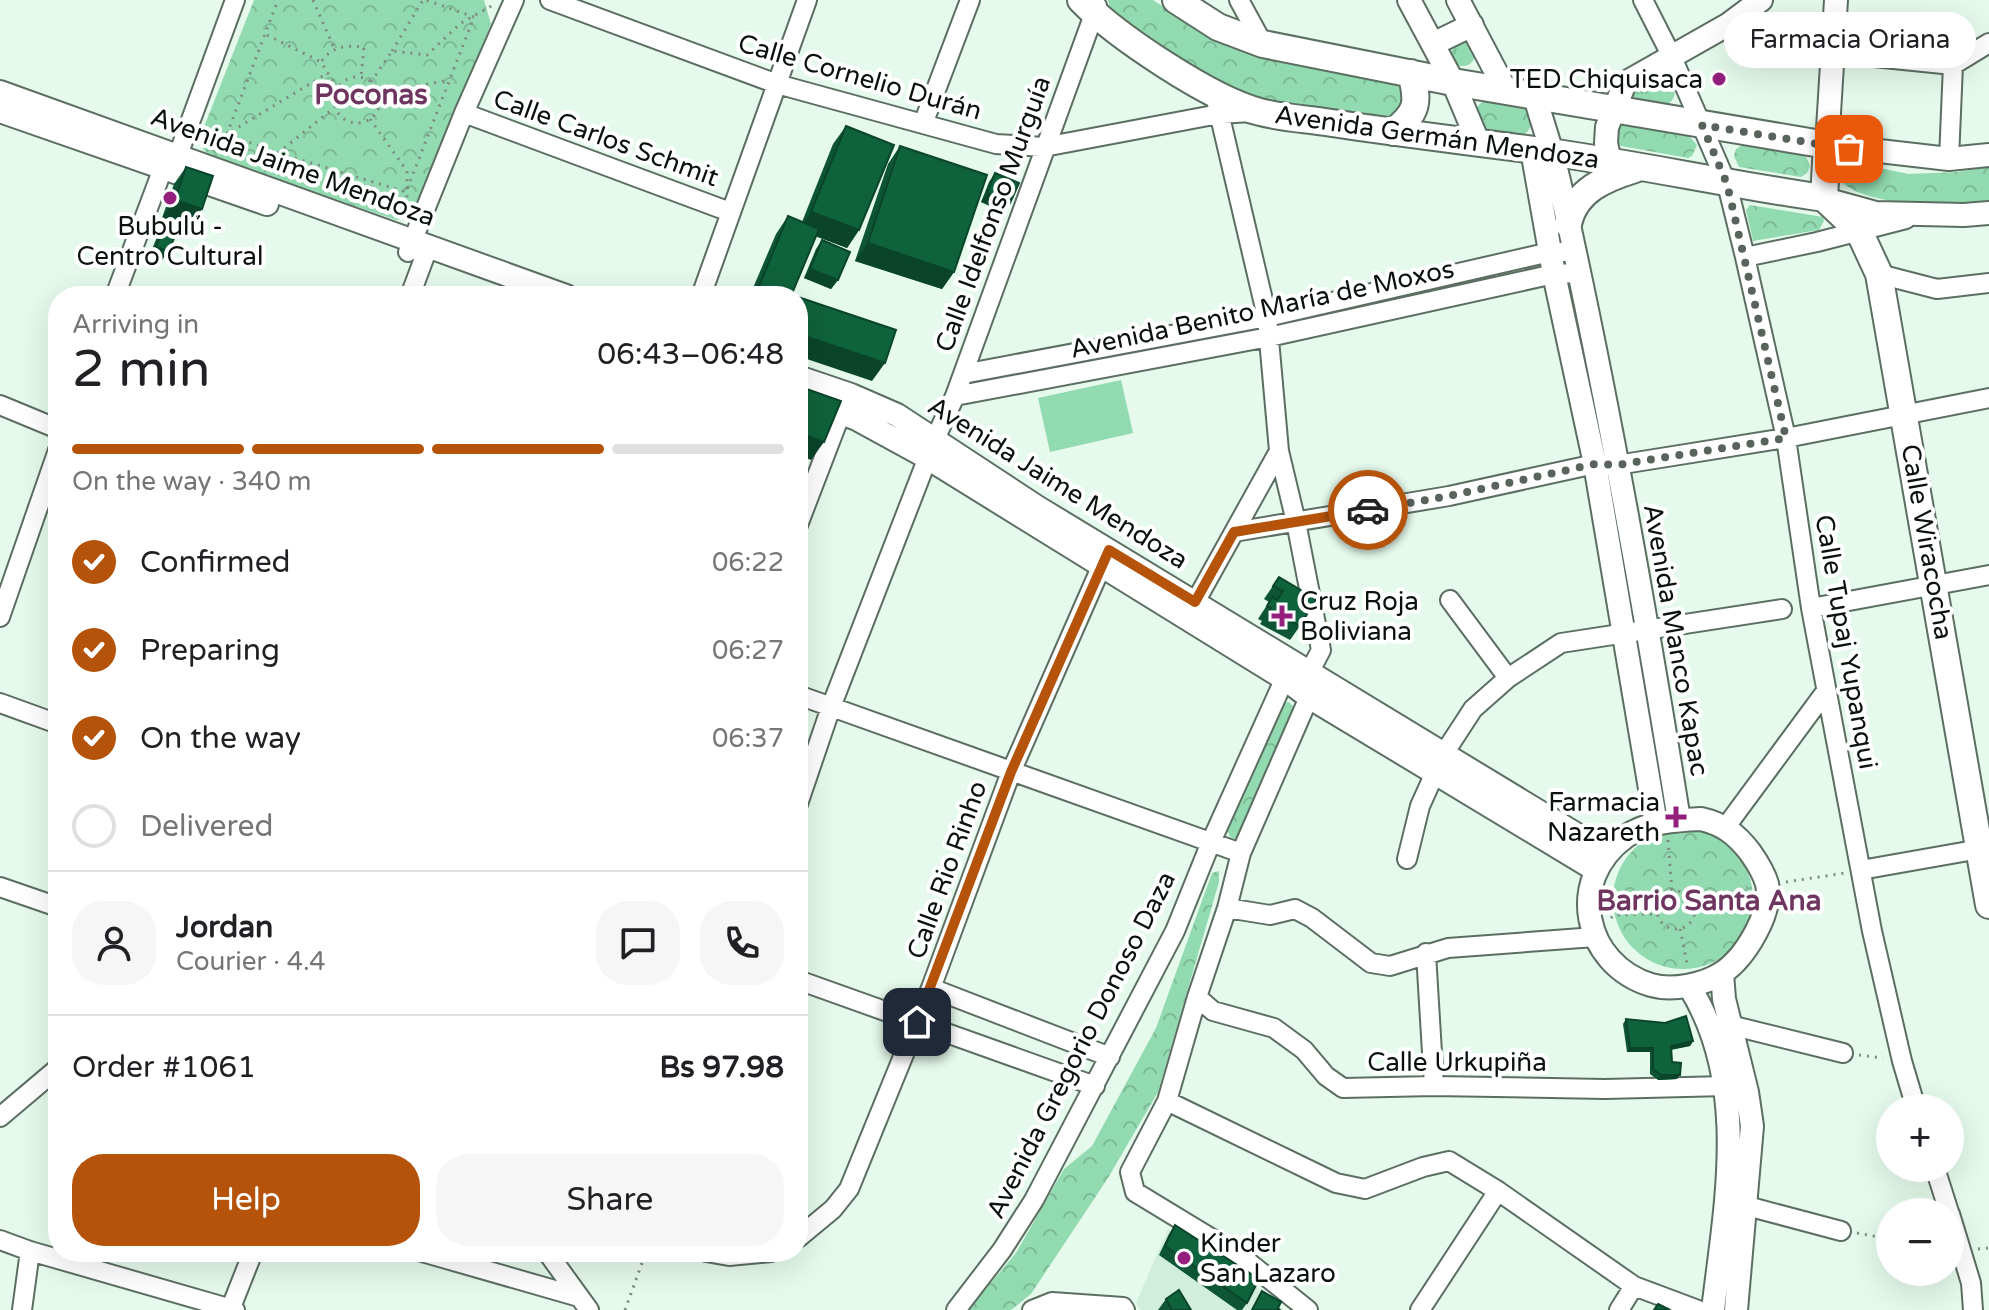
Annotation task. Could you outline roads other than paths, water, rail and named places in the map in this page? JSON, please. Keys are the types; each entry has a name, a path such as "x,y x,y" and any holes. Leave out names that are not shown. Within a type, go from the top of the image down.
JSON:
{"highway":[{"name":"Avenida Germán Mendoza","path":"1176,0 1218,27 1263,44 1453,82 1827,145"},
{"name":"Avenida Germán Mendoza","path":"1091,5 1217,104 1393,132 1542,151 1824,198"},
{"path":"1393,132 1415,110 1417,99 1411,73"},
{"path":"1824,198 1827,145"},
{"path":"1568,224 1571,212 1585,192 1607,177 1641,167"},
{"name":"Calle Wiracocha","path":"1824,198 1859,231 1879,274 1989,905"}],"main road":[{"path":"1409,0 1453,82 1479,144"},
{"path":"1458,0 1506,91"},
{"path":"1610,162 1607,127 1625,83 1729,24 1761,0"},
{"path":"1836,0 1827,145 1949,159 1989,155"},
{"path":"1433,44 1472,25"},
{"name":"Avenida Jaime Mendoza","path":"0,92 170,162"},
{"name":"Avenida Manco Kapac","path":"1535,96 1554,274 1648,630 1664,822"},
{"name":"Avenida Jaime Mendoza","path":"0,111 170,162 535,286"},
{"name":"Avenida Manco Kapac","path":"1542,151 1568,224 1577,263 1606,464 1625,631 1664,822"},
{"path":"1824,198 1876,213 1989,213"},
{"name":"Avenida Jaime Mendoza","path":"418,248 504,286"},
{"name":"Avenida Jaime Mendoza","path":"808,380 897,415 932,449"},
{"name":"Avenida Jaime Mendoza","path":"808,401 932,449 1438,764 1602,862"},
{"path":"1701,819 1725,828 1736,836 1758,863 1767,885 1767,903 1762,921 1748,946 1722,973 1691,985 1655,986 1629,976 1615,966 1595,937 1589,915 1590,892 1602,862 1626,835 1664,822 1701,819"},
{"path":"1722,973 1737,1089"},
{"path":"1691,985 1706,1013 1752,1126 1713,1310"},
{"path":"1736,1208 1736,1310"}],"street":[{"path":"119,286 235,0"},
{"path":"412,286 418,248 464,113 514,0"},
{"name":"Calle Cornelio Durán","path":"550,0 777,84 996,144 1044,147 1217,104"},
{"path":"704,286 807,0"},
{"path":"923,124 970,0"},
{"path":"1239,0 1263,44"},
{"name":"Calle Tupaj Yupanqui","path":"1643,0 1672,57 1727,184 1745,257 1786,438 1811,608 1861,870 1912,1094"},
{"name":"Calle Idelfonso Murguía","path":"808,775 831,707 955,396 1091,5"},
{"path":"1834,53 1953,65 1989,43"},
{"path":"1949,159 1953,65"},
{"path":"1217,104 1267,317 1279,451 1321,650 1303,678 1241,853 1167,1101 1130,1172 1135,1192 1242,1257 1308,1310"},
{"name":"Calle Carlos Schmit","path":"464,113 730,212"},
{"path":"1745,257 1919,215"},
{"name":"Avenida Benito María de Moxos","path":"963,374 1267,317 1550,252 1577,263"},
{"name":"Avenida Benito María de Moxos","path":"955,396 1269,337 1554,274 1577,263"},
{"path":"1879,274 1937,289 1989,283"},
{"path":"1234,532 1449,496 1606,464 1786,438 1989,398"},
{"path":"0,405 48,425"},
{"path":"808,499 841,413"},
{"path":"1191,610 1279,451"},
{"path":"0,617 48,479"},
{"name":"Calle Rio Rinho","path":"808,1230 833,1209 849,1189 931,988 1011,772 1106,557"},
{"path":"1811,608 1989,575"},
{"path":"1450,600 1508,678"},
{"path":"1407,859 1420,806 1438,764 1473,709 1508,678 1561,643 1782,609"},
{"name":"Avenida Gregorio Donoso Daza","path":"956,1310 1002,1250 1034,1200 1175,931 1211,842 1303,678"},
{"path":"1725,828 1826,691"},
{"path":"808,699 1241,853"},
{"path":"0,703 48,720"},
{"path":"1861,870 1980,849"},
{"path":"0,887 48,904"},
{"path":"1227,908 1270,915 1295,909 1312,918 1371,963 1390,966 1448,948 1595,937"},
{"path":"1426,953 1434,1086"},
{"path":"808,984 1095,1086"},
{"path":"931,988 1110,1057"},
{"name":"Calle Urkupiña","path":"1197,997 1213,1011 1274,1028 1304,1050 1326,1076 1343,1088 1737,1089"},
{"path":"1730,1025 1843,1053"},
{"path":"0,1117 48,1076"},
{"path":"1167,1101 1336,1183 1365,1189 1423,1167 1449,1161 1498,1191 1634,1286 1698,1310"},
{"path":"1420,1310 1498,1191"},
{"path":"1736,1208 1841,1231"},
{"path":"0,1240 48,1256"},
{"path":"22,1310 30,1251"},
{"path":"1964,1260 1971,1283 1973,1310"},
{"path":"68,1262 232,1309 249,1262"},
{"path":"453,1262 584,1304"},
{"path":"554,1262 584,1304"},
{"path":"1619,1310 1634,1286"},
{"path":"1032,1310 1052,1306 1123,1307 1125,1310"}],"place":[{"name":"TED Chiquisaca","path":"1719,79"},
{"name":"Farmacia Oriana","path":"1849,149"},
{"name":"Bubulú - Centro Cultural","path":"170,198"},
{"name":"Cruz Roja Boliviana","path":"1282,616"},
{"name":"Farmacia Nazareth","path":"1676,817"},
{"name":"Kinder San Lazaro","path":"1184,1258"}],"district":[{"name":"Poconas","path":"371,95"},
{"name":"Barrio Santa Ana","path":"1709,901"}]}
